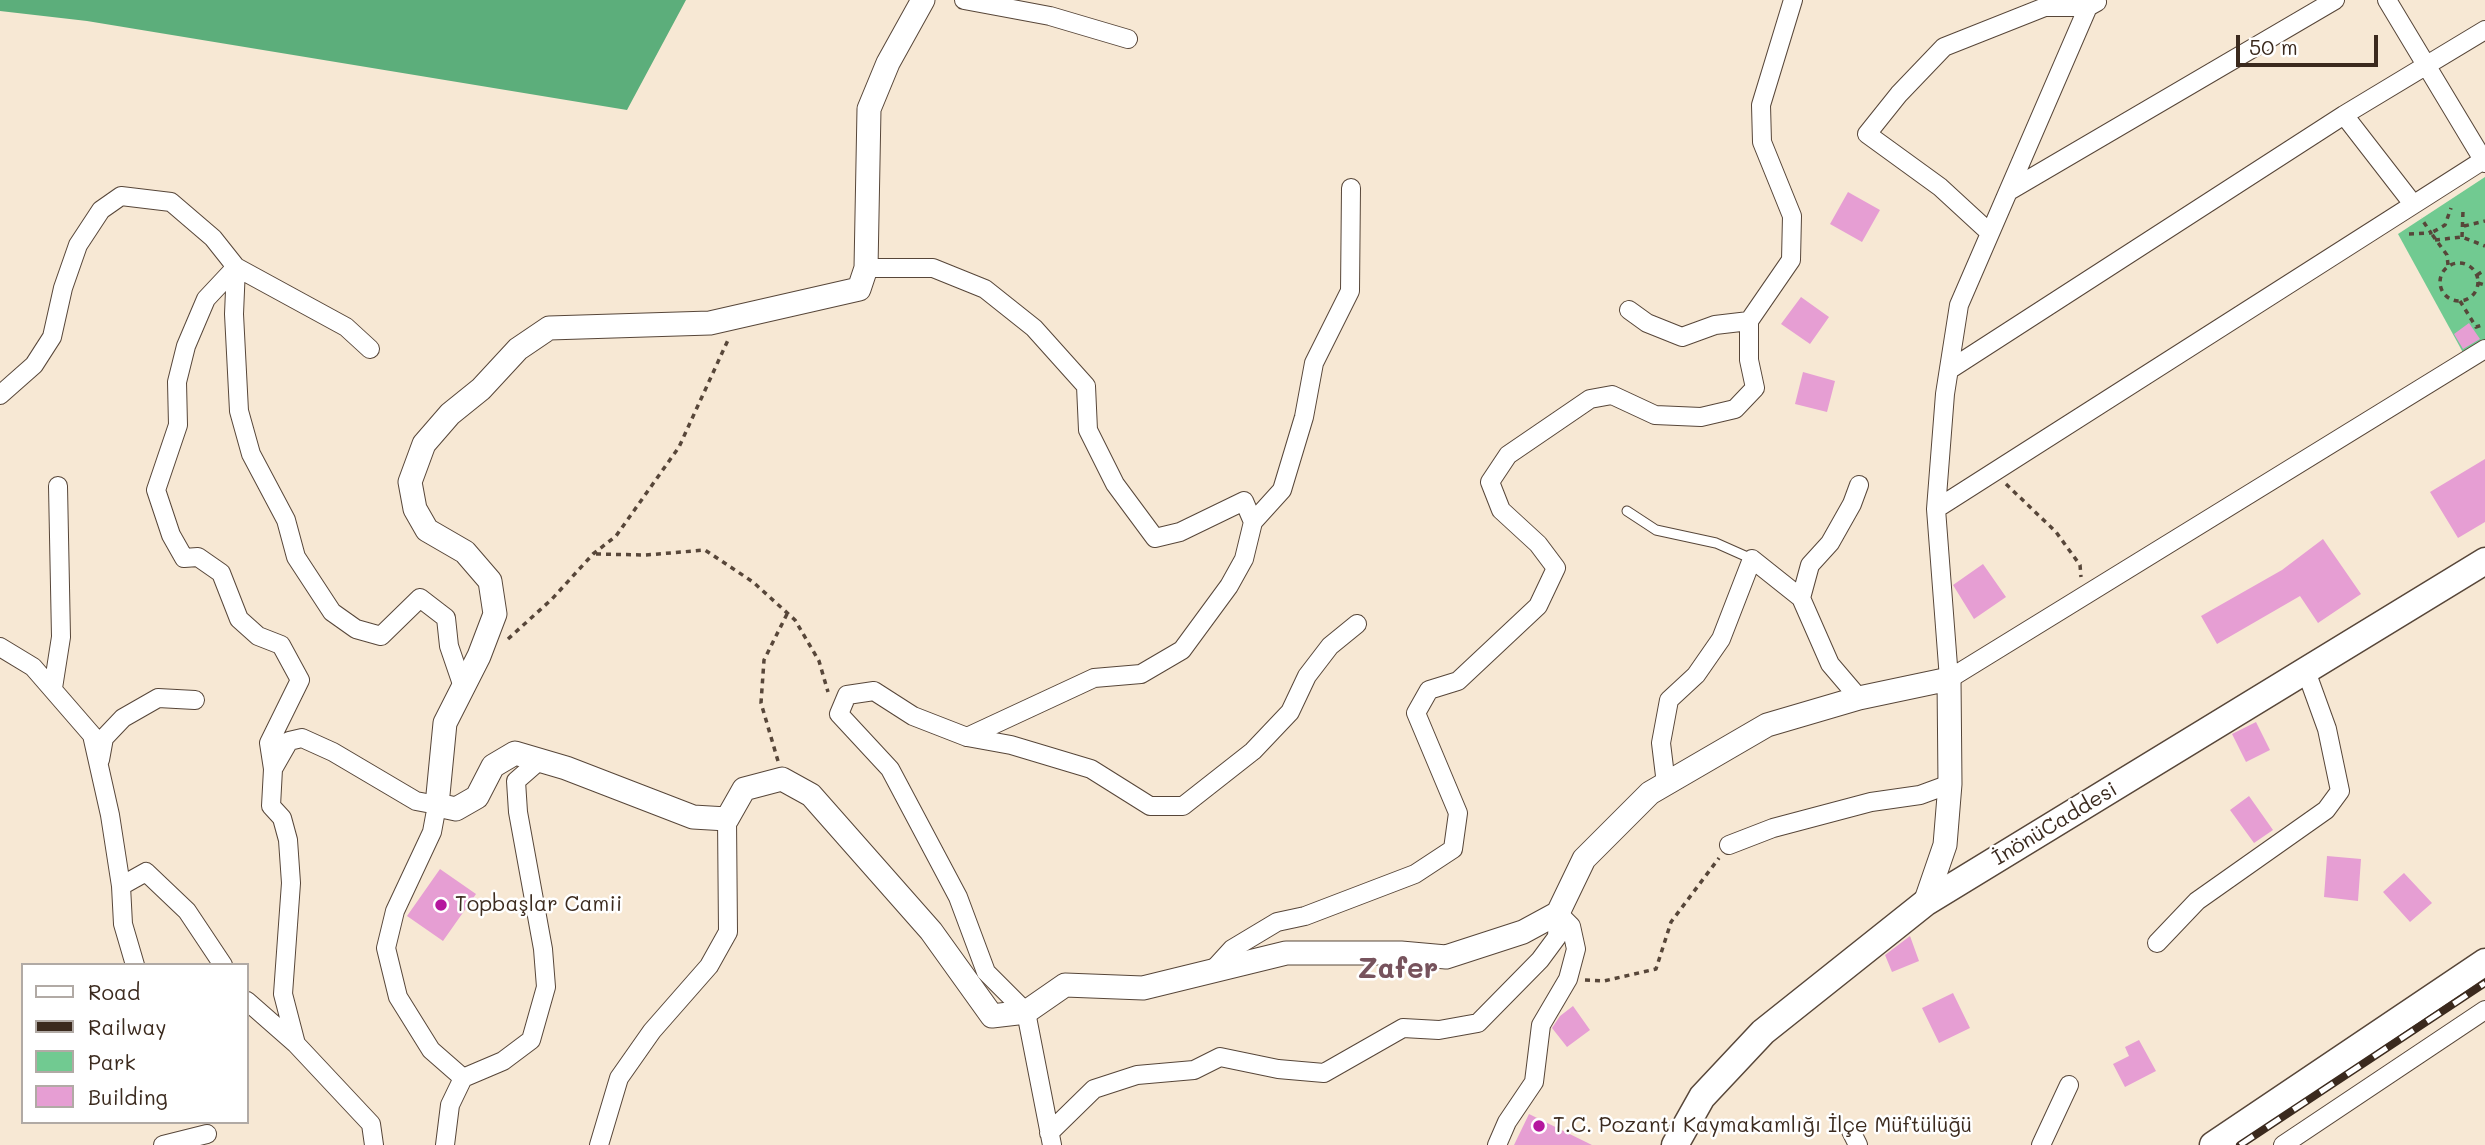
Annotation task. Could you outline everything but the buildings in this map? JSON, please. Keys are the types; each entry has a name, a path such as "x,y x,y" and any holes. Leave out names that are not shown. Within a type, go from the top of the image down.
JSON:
{"main road":[{"name":"İnönüCaddesi","path":"1675,1145 1702,1097 1763,1032 1925,903 2485,561"},
{"path":"2213,1145 2485,962"}],"street":[{"path":"463,1078 431,1050 398,998 386,948 395,911 432,832 438,805 444,723 479,656 495,614 490,582 465,552 427,530 415,509 410,482 424,444 450,414 481,389 518,349 549,328 710,323 859,289 866,268 869,109 888,62 923,0"},
{"path":"964,0 1050,16 1128,39"},
{"path":"1212,972 1232,949 1277,922 1305,916 1415,874 1453,849 1458,813 1416,713 1429,690 1458,681 1538,606 1556,568 1538,544 1501,510 1490,482 1508,455 1590,399 1612,395 1656,415 1702,417 1735,409 1755,388 1749,360 1749,321 1791,260 1792,216 1762,142 1761,105 1793,0"},
{"path":"2009,191 2335,0"},
{"path":"1936,509 2484,160 2387,0"},
{"path":"1925,903 1945,845 1950,784 1949,679 1936,509 1949,370 1959,305 2093,2 2045,7 1944,47 1899,94 1867,134 1940,187 1990,233"},
{"path":"1949,370 2344,115 2485,30"},
{"path":"2344,115 2413,204"},
{"path":"967,737 1094,678 1141,674 1182,650 1229,586 1244,559 1253,522 1282,490 1304,417 1314,363 1350,291 1351,188"},
{"path":"0,396 18,383 34,365 52,337 63,288 78,244 101,210 121,196 171,202 213,238 236,267 346,327 370,349"},
{"path":"236,267 234,328 239,411 251,454 286,520 296,557 332,612 356,629 380,636 420,598 446,618 449,646 463,687"},
{"path":"236,267 206,299 186,346 177,382 178,425 156,490 171,535 184,558 198,557 221,573 239,619 258,636 281,645 300,680 269,743 273,769 271,806 282,818 288,839 291,883 283,993 296,1044"},
{"path":"866,268 933,268 985,289 1034,328 1086,386 1088,430 1115,484 1155,538 1180,532 1244,501 1253,522"},
{"path":"1629,310 1647,323 1682,337 1715,325 1749,321"},
{"path":"1050,1139 1094,1088 1137,1075 1194,1070 1220,1056 1278,1069 1324,1073 1404,1028 1439,1030 1478,1023 1540,960 1557,937 1558,913 1584,859 1650,793 1767,725 1859,698 1949,679 2485,349"},
{"path":"1801,598 1810,565 1830,543 1852,504 1859,485"},
{"path":"53,688 61,637 58,486"},
{"path":"1666,784 1661,743 1669,700 1696,676 1721,639 1752,559 1801,598 1830,664 1859,698"},
{"path":"1050,1139 1026,1012 986,972 958,897 890,769 839,714 847,695 874,691 913,716 967,737 1011,745 1091,769 1150,806 1183,806 1253,751 1290,712 1307,676 1322,656 1357,624"},
{"path":"0,647 33,667 92,735 100,760 121,886 123,924 134,963"},
{"path":"2157,943 2197,901 2326,810 2340,791 2327,729 2306,671"},
{"path":"100,760 104,738 124,719 158,698 195,701"},
{"path":"273,769 289,741 302,738 333,751 416,801 456,810 477,797 493,766 514,753 540,760 693,817 727,819"},
{"path":"445,1145 450,1105 463,1078 503,1060 531,1040 546,987 543,949 518,813 516,780 540,760"},
{"path":"599,1145 619,1077 652,1031 709,967 728,932 727,819 744,789 782,779 811,795 931,931 992,1016 1026,1012 1065,985 1143,988 1286,953 1401,953 1446,957 1523,932 1558,913"},
{"path":"1729,845 1773,828 1871,802 1920,795 1950,784"},
{"path":"121,886 146,872 187,911 222,963"},
{"path":"1497,1145 1507,1122 1534,1082 1541,1025 1569,979 1576,948 1572,926 1558,913"},
{"path":"248,1002 296,1044 371,1124 373,1145"},
{"path":"2283,1145 2485,1010"},
{"path":"2041,1145 2069,1085"},
{"path":"163,1145 207,1134"}],"lane":[{"path":"1627,511 1656,530 1716,543 1752,559"}],"path":[{"path":"2413,204 2447,255 2448,265 2441,275 2440,288 2448,298 2460,301 2474,294 2478,284 2477,275 2464,263 2448,265"},
{"path":"2409,234 2431,233 2445,225 2451,208"},
{"path":"2462,237 2463,211"},
{"path":"2464,226 2485,221 2485,215"},
{"path":"2435,240 2462,237 2485,246"},
{"path":"2477,275 2485,270"},
{"path":"2478,284 2485,285"},
{"path":"2460,301 2476,327 2485,324"},
{"path":"479,656 510,638 552,599 593,554 616,536 680,447 702,392 727,346 733,318"},
{"path":"1994,473 2056,532 2080,565 2084,596"},
{"path":"593,554 646,555 705,550 752,582 795,620 819,661 839,714"},
{"path":"782,779 761,703 764,660 787,614"},
{"path":"1569,979 1604,981 1656,970 1671,922 1729,845"}],"green space":[{"path":"0,0 686,0 627,110 87,21 0,11"},
{"path":"2485,177 2485,346 2466,358 2398,234"}],"railway":[{"path":"2240,1145 2485,983"}],"place":[{"name":"Topbaşlar Camii","path":"441,905"},
{"name":"T.C. Pozantı Kaymakamlığı İlçe Müftülüğü","path":"1539,1126"}],"district":[{"name":"Zafer","path":"1398,969"}]}
